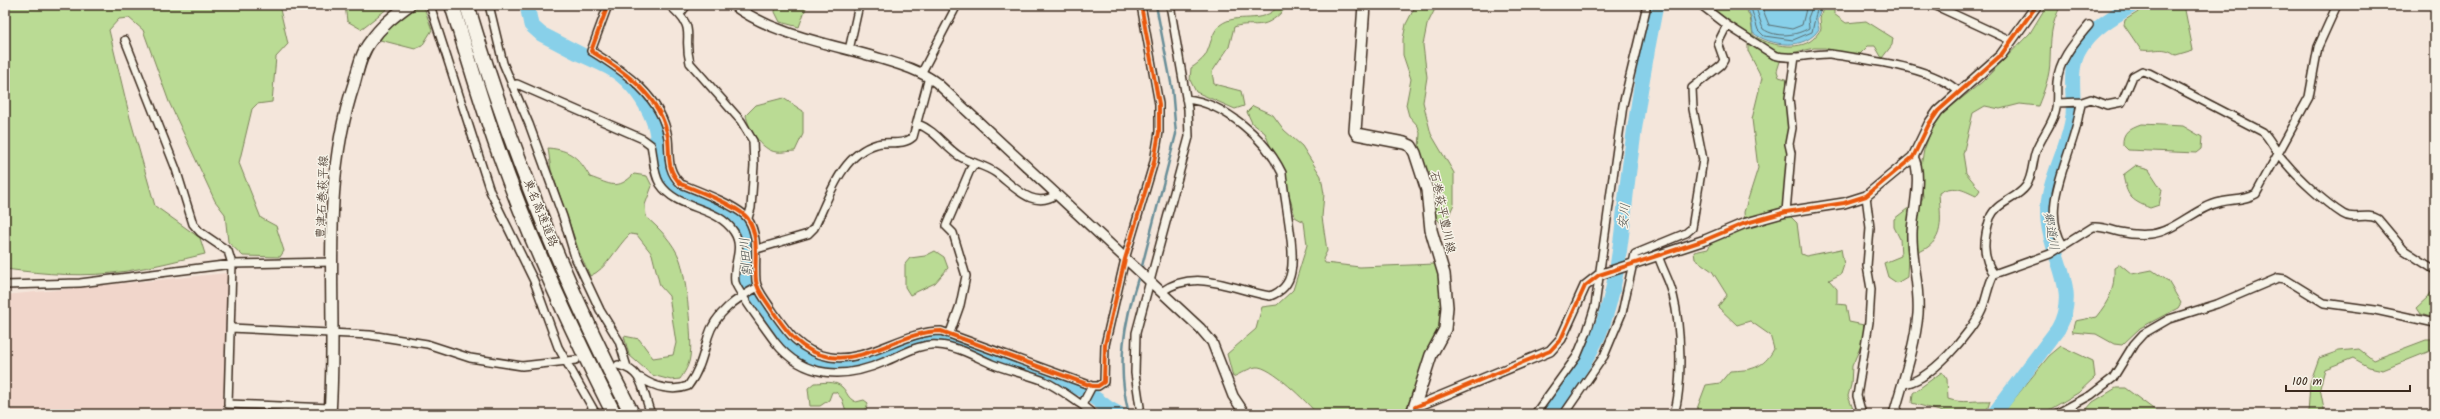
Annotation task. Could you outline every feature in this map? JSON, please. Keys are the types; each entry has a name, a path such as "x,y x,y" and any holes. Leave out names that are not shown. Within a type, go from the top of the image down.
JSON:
{"highway":[{"name":"東名高速道路","path":"452,5 498,149 516,198 554,287 614,414"},
{"name":"東名高速道路","path":"467,5 504,119 538,209 582,311 632,414"}],"main road":[{"name":"豊津石巻萩平線","path":"330,411 334,177 338,142 346,107 369,43 384,24 409,5"},
{"name":"石巻萩平豊川線","path":"1364,5 1354,131 1357,134 1404,142 1411,146 1427,190 1431,230 1446,284 1445,329 1431,355 1414,411"}],"street":[{"path":"430,5 455,78 484,177 534,281 558,347 596,414"},
{"path":"488,5 502,63 563,217 575,256 600,310 619,341 624,353 627,367"},
{"path":"608,5 591,51 632,78 655,107 668,138 669,162 676,178 681,184 724,202 748,218 754,231 757,249 756,288 792,338 805,349 832,357 849,357 916,334 934,331 950,333 1091,388 1104,382 1105,345 1126,260 1154,162 1159,132 1159,104 1141,5"},
{"path":"669,5 680,14 689,29 690,64 741,121 753,141 754,165 751,208 748,218"},
{"path":"680,14 687,5"},
{"path":"733,5 747,15 789,35 849,50 925,74 1057,194 1150,281 1212,342 1233,396 1245,414"},
{"path":"849,50 859,5"},
{"path":"757,249 808,234 814,228 838,178 858,152 881,143 909,140 918,124 925,74 956,5"},
{"path":"1141,414 1135,372 1136,333 1190,137 1186,99 1170,5"},
{"path":"1535,414 1577,356 1587,332 1595,306 1601,274 1623,105 1647,5"},
{"path":"1701,5 1727,25 1774,55 1783,58 1830,54 1907,68 1925,74 1959,92"},
{"path":"1934,5 2012,42"},
{"path":"1414,411 1550,351 1561,339 1585,286 1601,274 1705,240 1743,224 1786,212 1844,203 1866,196 1913,157 1928,124 1938,111 1996,60 2012,42 2037,5"},
{"path":"1994,274 2050,254 2093,227 2101,226 2120,232 2151,234 2174,226 2209,206 2222,202 2247,199 2256,194 2277,152 2309,97 2318,47 2337,5"},
{"path":"1564,414 1604,356 1622,313 1630,265 1635,254 1686,233 1692,228 1703,160 1693,109 1692,88 1721,65 1724,60 1718,43 1727,25"},
{"path":"1902,384 1915,381 1940,362 1961,340 1982,310 1994,274 1984,250 1990,219 1997,207 2026,186 2030,178 2036,151 2055,114 2057,103 2058,70 2069,49 2089,25"},
{"path":"125,40 176,169 193,224 200,232 228,251 232,264 228,404 330,411"},
{"path":"1786,212 1791,154 1789,144 1792,128 1788,98 1796,57"},
{"path":"2057,103 2079,102 2091,99 2107,105 2116,105 2122,102 2133,76 2142,71 2150,73 2263,132 2270,139 2277,152 2300,178 2341,213 2355,217 2372,216 2378,219 2404,250 2435,270"},
{"path":"512,85 517,84 643,139 651,146 656,175 660,184 678,200 719,216 735,233 740,252 735,279 786,352 816,371 834,374 850,374 883,363 917,348 938,345 1045,381 1083,404 1093,414"},
{"path":"1161,292 1180,283 1197,280 1211,280 1270,296 1278,293 1285,286 1291,272 1292,256 1282,173 1277,162 1267,146 1229,115 1186,99"},
{"path":"2062,246 2054,220 2055,198 2076,129 2079,102"},
{"path":"918,124 937,135 959,156 995,171 1029,199 1053,197 1057,194"},
{"path":"1894,414 1916,331 1918,313 1918,292 1912,248 1917,177 1913,157"},
{"path":"950,333 960,305 966,276 953,233 946,226 970,170 975,163"},
{"path":"1862,414 1857,396 1869,322 1871,289 1867,266 1870,228 1866,196"},
{"path":"1658,255 1671,288 1678,316 1678,388 1674,414"},
{"path":"5,285 80,283 232,264 333,262"},
{"path":"2056,414 2091,394 2113,378 2134,344 2143,334 2169,319 2217,304 2274,279 2285,279 2324,303 2375,310 2435,323"},
{"path":"618,365 627,367 651,385 676,389 688,386 702,362 708,336 715,322 730,304 756,288"},
{"path":"231,328 370,335 427,344 470,358 522,366 576,360"},
{"path":"641,378 651,414"},
{"path":"1083,404 1091,388"}],"shaded area":[{"path":"227,273 229,277 223,414 5,414 5,295"}],"green space":[{"path":"5,5 279,5 288,44 276,57 272,102 257,104 252,109 239,163 261,218 276,226 284,251 280,257 243,256 228,242 225,214 215,201 169,102 143,30 129,18 119,19 109,30 130,118 155,206 200,238 205,254 112,273 81,275 50,274 5,269"},
{"path":"345,5 392,5 361,29 347,21"},
{"path":"776,5 807,5 799,27 780,22 775,12"},
{"path":"1280,5 1289,5 1267,23 1234,27 1229,47 1212,72 1214,84 1241,91 1244,106 1235,109 1196,92 1190,80 1191,68 1205,56 1217,28 1227,21 1234,19 1265,15 1272,12"},
{"path":"1416,5 1437,5 1427,25 1423,45 1427,77 1423,102 1431,134 1454,173 1454,204 1444,226 1436,218 1430,173 1424,167 1419,149 1420,133 1418,126 1409,116 1406,105 1411,79 1403,55 1403,39 1406,24"},
{"path":"1707,5 1744,5 1750,17 1753,35 1766,42 1783,46 1799,45 1807,43 1813,39 1821,29 1820,18 1824,5 1834,5 1834,14 1846,23 1866,21 1893,38 1892,45 1882,58 1875,46 1868,46 1857,57 1825,48 1814,48 1782,55 1777,71 1779,77 1786,79 1791,110 1791,145 1786,212 1797,223 1801,254 1806,256 1841,249 1844,265 1841,274 1829,280 1837,289 1837,304 1846,305 1849,322 1864,325 1863,341 1852,366 1851,385 1848,396 1855,414 1695,414 1706,385 1720,383 1730,371 1756,367 1770,356 1774,349 1770,335 1750,321 1737,325 1718,307 1727,295 1712,271 1695,259 1694,252 1708,249 1712,241 1745,227 1744,212 1758,168 1752,119 1762,78 1748,51 1748,34"},
{"path":"2047,5 2061,5 2052,32 2048,78 2038,106 2020,104 2000,109 1985,106 1973,113 1963,154 1966,173 1980,190 1976,196 1953,188 1939,193 1940,225 1935,240 1929,246 1908,256 1907,277 1897,283 1888,277 1884,263 1901,256 1900,239 1894,227 1894,219 1907,209 1919,207 1923,197 1920,171 1924,150 1931,131 1942,114 1982,82 2030,33"},
{"path":"2150,5 2184,5 2193,50 2176,55 2167,50 2141,50 2124,25 2125,20"},
{"path":"417,6 424,7 432,30 422,46 415,49 380,40 391,23"},
{"path":"783,98 803,111 803,134 795,151 776,152 760,143 749,126 746,115 756,105"},
{"path":"1253,106 1273,115 1284,130 1302,146 1321,176 1324,194 1322,217 1327,251 1323,259 1325,263 1360,267 1435,264 1443,283 1442,322 1404,414 1317,414 1279,378 1262,368 1256,367 1233,377 1227,354 1256,329 1262,307 1277,305 1293,290 1307,245 1304,222 1295,217 1280,160 1271,148 1265,133 1252,123 1247,112"},
{"path":"2141,124 2183,126 2202,137 2201,149 2196,153 2128,150 2123,145 2125,134 2133,127"},
{"path":"548,148 563,151 574,156 590,177 609,184 623,183 634,174 647,176 652,186 645,205 646,217 661,231 674,248 680,260 685,280 690,323 691,349 689,363 680,379 671,380 652,375 629,355 624,336 639,339 653,358 673,355 676,343 669,296 660,286 652,254 637,235 630,234 606,263 596,273 590,276 580,254 551,170"},
{"path":"2135,166 2149,170 2162,190 2159,205 2150,208 2134,200 2128,193 2123,175"},
{"path":"935,251 944,257 948,268 935,283 910,295 905,287 905,264 910,258 925,256"},
{"path":"2120,264 2132,274 2152,270 2168,281 2181,303 2178,308 2140,328 2122,345 2114,344 2096,334 2072,332 2075,321 2096,317 2101,311 2108,300 2112,289 2114,268"},
{"path":"2435,287 2435,318 2420,314 2416,308 2428,297"},
{"path":"2426,340 2435,340 2435,349 2383,370 2369,367 2353,358 2325,369 2320,388 2325,414 2308,414 2310,383 2319,358 2339,351 2359,349 2373,360"},
{"path":"2061,346 2093,361 2095,377 2078,393 2042,414 2002,414 2049,356"},
{"path":"1942,372 1947,379 1948,399 1963,402 1990,401 1986,414 1950,414 1912,403 1913,393"},
{"path":"814,383 836,383 842,387 849,397 856,402 864,400 868,403 864,414 847,414 842,399 836,392 832,392 829,400 820,406 810,406 808,388"},
{"path":"2116,388 2125,388 2160,414 2086,414 2086,410 2093,402"}],"water":[{"path":"1746,5 1822,5 1817,20 1819,29 1813,36 1805,41 1797,43 1788,44 1769,41 1753,33 1751,17"}],"waterway":[{"name":"割田川","path":"527,5 531,25 541,34 618,72 637,92 650,113 655,126 660,162 665,175 677,188 726,211 741,227 745,240 745,274 748,286 777,332 787,344 798,353 818,363 836,365 853,364 919,343 936,340 953,340 1084,390 1108,408 1119,414"},
{"path":"1141,270 1176,134 1172,88 1156,5"},
{"name":"安川","path":"1550,414 1594,345 1612,294 1619,253 1644,67 1656,5"},
{"name":"郷道川","path":"1994,414 2058,329 2064,315 2066,288 2050,236 2048,207 2053,181 2071,128 2073,115 2072,80 2074,63 2081,47 2098,28 2111,18 2133,5"},
{"path":"1129,414 1125,396 1122,361 1129,310 1139,275"}],"cycle path":[{"path":"608,5 591,51 616,67 640,87 658,110 664,123 668,138 671,168 676,179 681,184 727,204 748,219 754,234 756,249 756,281 758,288 788,332 802,345 819,354 830,357 844,358 872,351 927,332 941,331 1092,386 1098,386 1104,382 1105,345 1125,259 1154,162 1159,132 1159,104 1141,5"},
{"path":"1415,407 1550,351 1561,339 1585,286 1599,275 1705,240 1743,224 1786,212 1844,203 1866,196 1913,157 1929,124 1938,111 2001,55 2037,5"}]}
